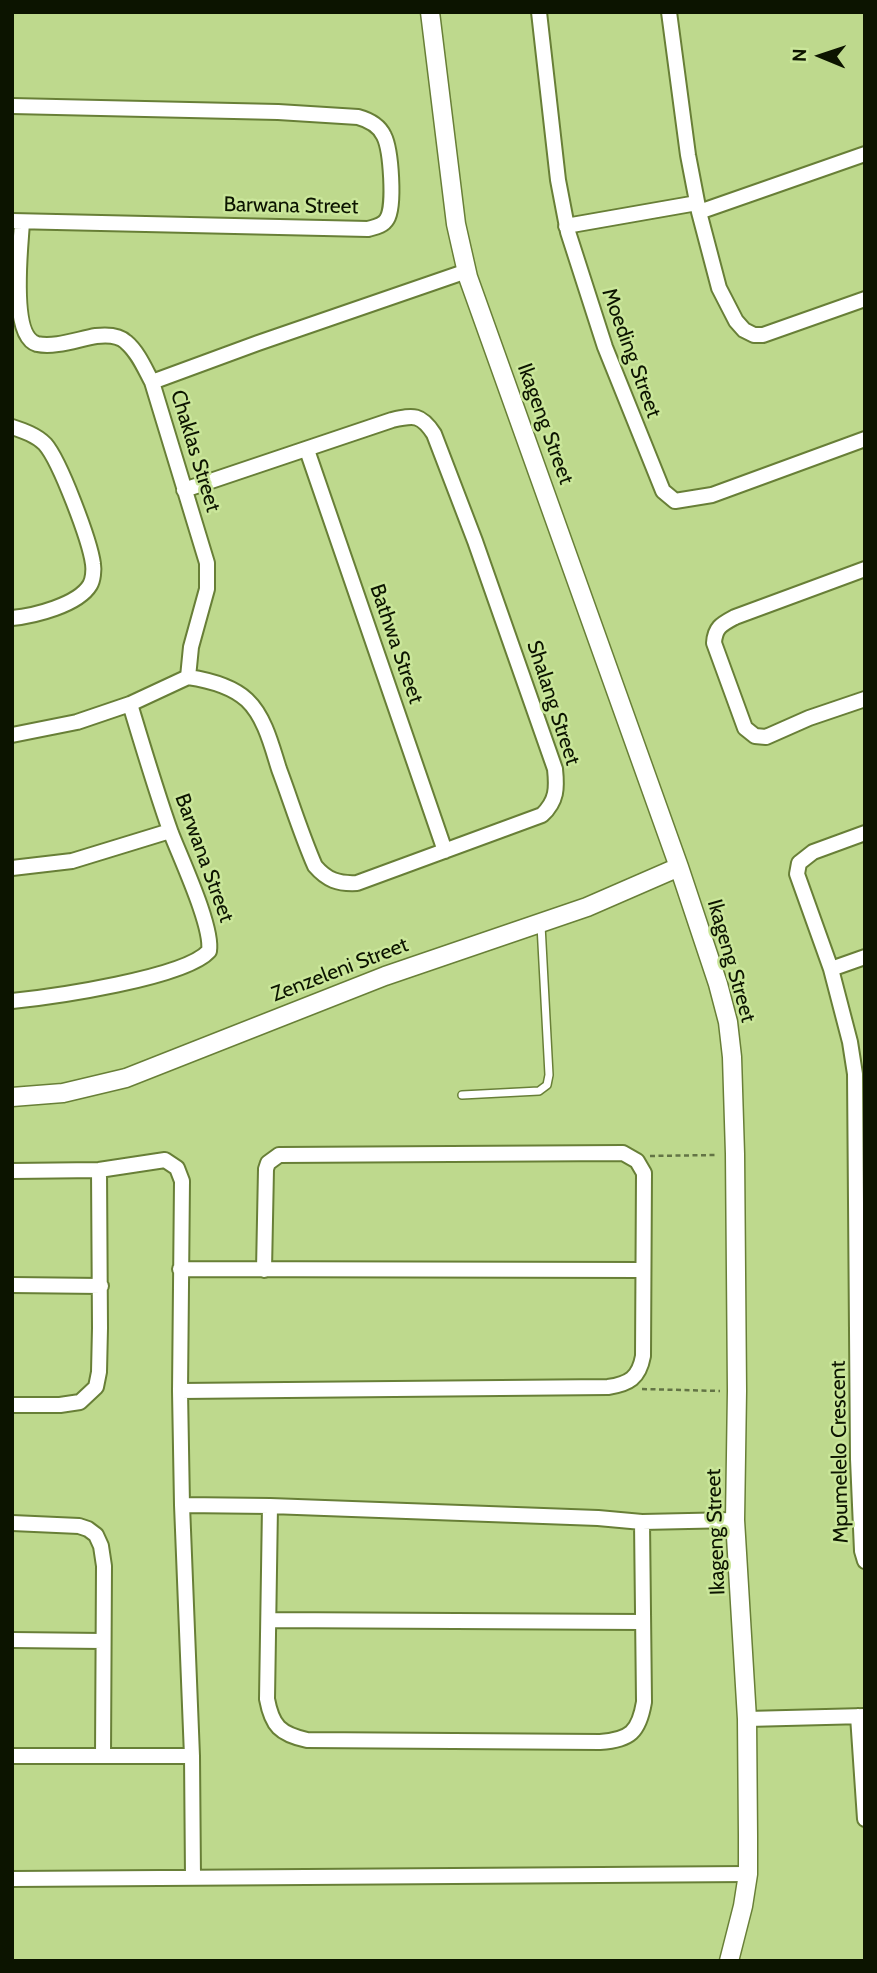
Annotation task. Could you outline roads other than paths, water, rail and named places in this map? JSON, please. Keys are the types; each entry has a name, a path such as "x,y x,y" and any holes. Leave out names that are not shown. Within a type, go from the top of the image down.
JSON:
{"street":[{"name":"Ikageng Street","path":"430,12 456,224 467,271 679,867 728,1022 736,1154 735,1520 747,1719 748,1874 737,1935 729,1961"},
{"name":"Moeding Street","path":"540,12 558,180 566,226 605,347 659,483 671,499 687,500 712,495 865,439"},
{"path":"669,12 688,155 698,207 719,288 736,321 749,334 763,335 865,299"},
{"name":"Barwana Street","path":"12,106 278,112 358,117 370,120 384,135 391,193 388,218 382,225 368,229 17,221 19,295 24,330 29,339 34,343 49,344 101,336 119,338 139,357 152,383"},
{"path":"566,226 698,207 865,154"},
{"name":"Chaklas Street","path":"188,677 191,647 207,590 208,575 204,551 152,383 258,343 467,271"},
{"name":"Shalang Street","path":"184,490 406,417 422,418 427,422 475,541 555,769 557,783 554,800 542,815 357,883 343,884 323,875 315,866 267,734 255,710 234,691 208,680 188,677"},
{"path":"12,426 34,435 53,456 84,533 93,564 89,586 73,600 45,612 12,618"},
{"name":"Bathwa Street","path":"307,450 445,851"},
{"path":"865,569 735,617 719,627 715,633 715,643 745,728 754,736 766,737 778,733 809,718 865,699"},
{"path":"12,735 77,722 130,704 188,677"},
{"name":"Barwana Street","path":"12,1001 68,995 131,981 194,962 209,950 211,941 170,831 130,704"},
{"path":"12,868 72,861 170,831"},
{"name":"Mpumelelo Crescent","path":"865,833 813,852 801,860 797,867 798,879 831,970 850,1042 861,1110 861,1459 862,1551 865,1561"},
{"name":"Zenzeleni Street","path":"12,1097 63,1093 125,1078 385,976 587,907 679,867"},
{"path":"831,970 865,957"},
{"path":"180,1391 618,1386 631,1381 641,1368 645,1181 641,1167 630,1156 622,1153 279,1155 268,1163 265,1175 264,1270"},
{"path":"12,1171 99,1170 165,1160 177,1168 182,1181 180,1391 192,1756 193,1878"},
{"path":"12,1405 73,1404 90,1395 96,1387 99,1372 99,1170"},
{"path":"180,1269 642,1270"},
{"path":"12,1285 100,1286"},
{"path":"182,1505 598,1518 642,1522 735,1520"},
{"path":"270,1506 269,1712 276,1725 290,1736 307,1740 572,1742 623,1739 639,1724 644,1702 642,1522"},
{"path":"12,1523 79,1526 96,1535 101,1546 103,1756"},
{"path":"269,1620 642,1622"},
{"path":"12,1640 103,1641"},
{"path":"747,1719 862,1716 865,1819"},
{"path":"12,1756 192,1756"},
{"path":"12,1879 748,1874"}],"lane":[{"path":"462,1095 539,1091 547,1086 549,1075 541,923"}]}
